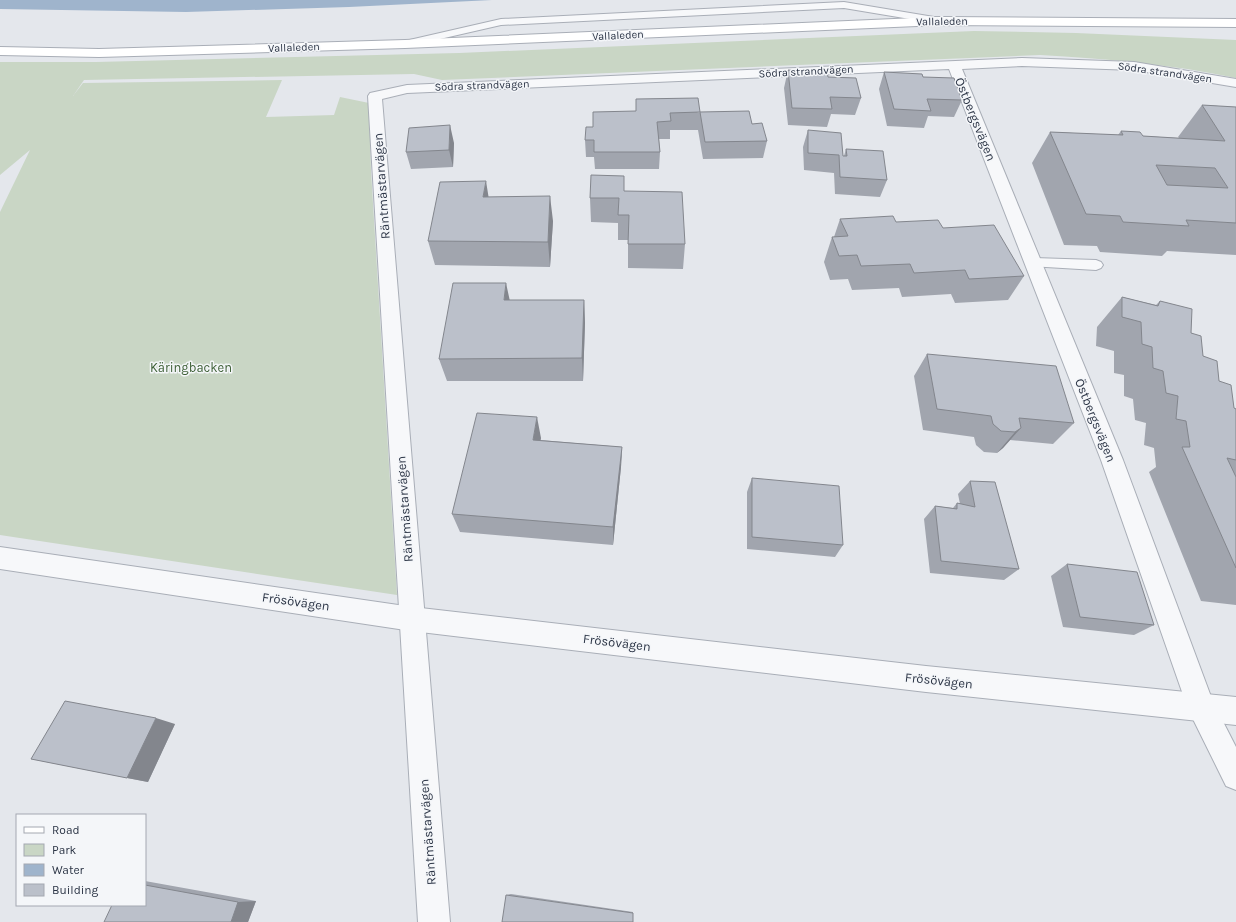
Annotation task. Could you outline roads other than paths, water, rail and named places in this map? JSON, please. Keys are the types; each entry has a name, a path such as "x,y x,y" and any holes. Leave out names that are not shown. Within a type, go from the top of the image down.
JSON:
{"main road":[{"name":"Vallaleden","path":"0,51 99,53 405,44 940,21 1236,23"}],"street":[{"name":"Södra strandvägen","path":"375,96 407,88 1044,62 1134,66 1236,83"},
{"name":"Östbergsvägen","path":"954,65 1112,460 1202,708 1236,776"},
{"name":"Räntmästarvägen","path":"375,96 434,922"},
{"name":"Frösövägen","path":"0,558 412,619 934,680 1236,711"}],"lane":[{"path":"405,44 501,22 844,5 940,21"},
{"path":"1034,263 1096,265"}],"water":[{"path":"0,0 492,0 349,7 186,12 0,9"}],"park label":[{"name":"Käringbacken","path":"191,367"}]}
